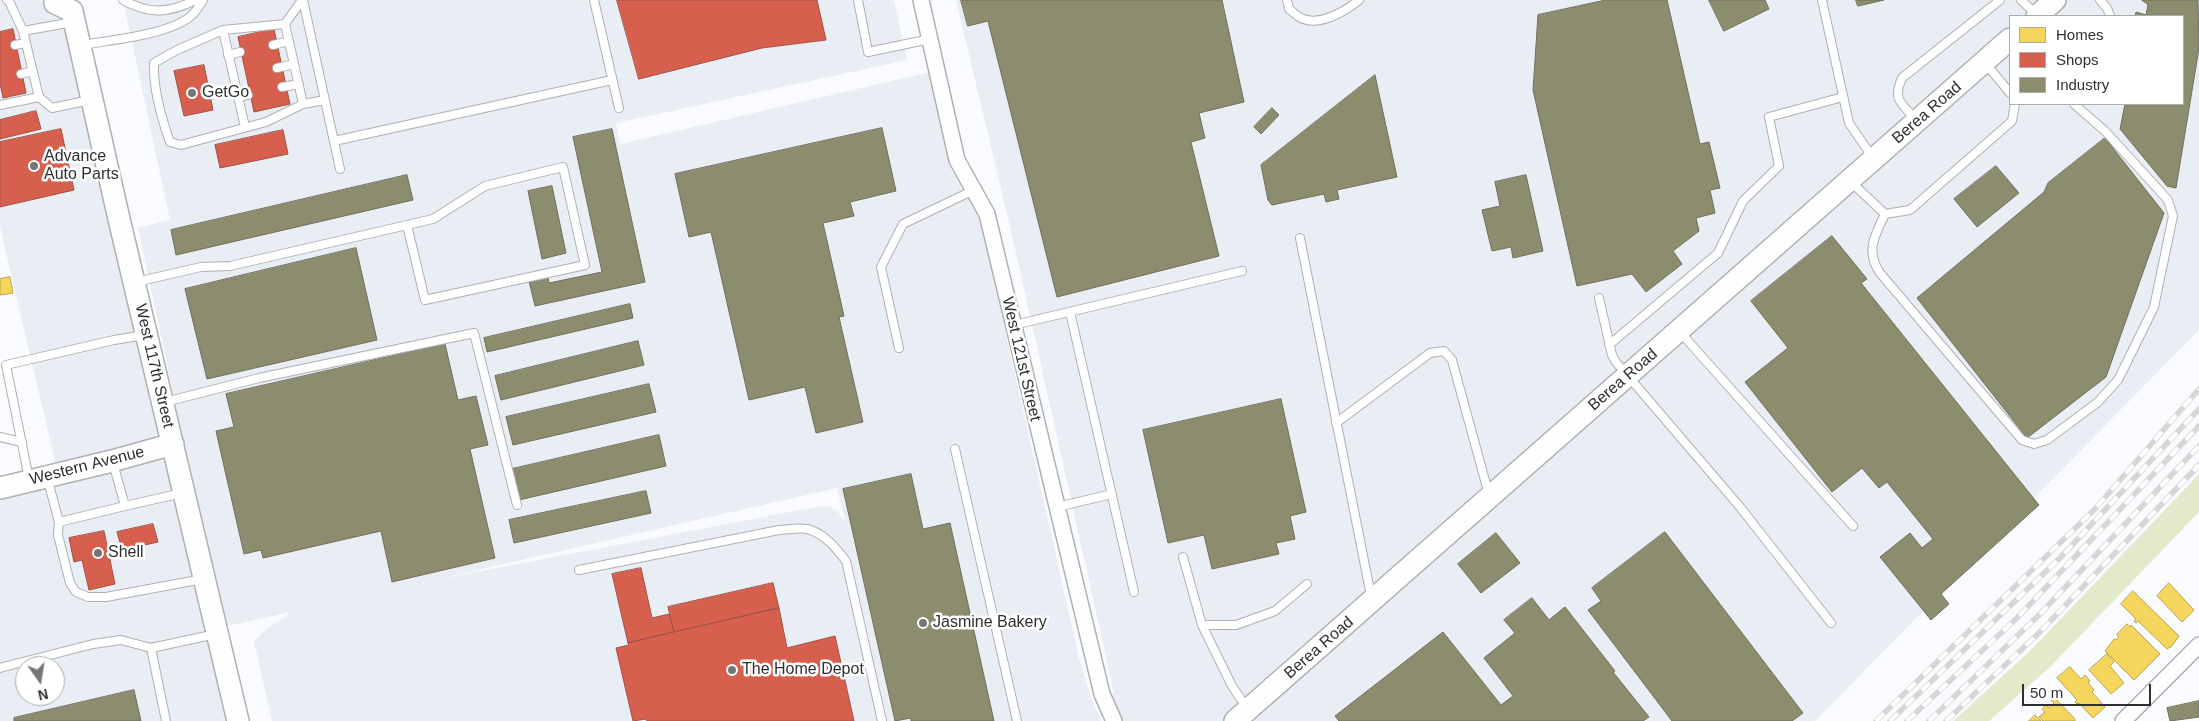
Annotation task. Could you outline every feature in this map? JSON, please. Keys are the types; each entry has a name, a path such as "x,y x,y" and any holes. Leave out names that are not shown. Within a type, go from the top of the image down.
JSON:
{"main road":[{"path":"2038,15 2055,0"},
{"name":"West 117th Street","path":"71,8 238,721"},
{"name":"Berea Road","path":"1242,715 2009,41"},
{"name":"Western Avenue","path":"0,488 173,444"}],"street":[{"name":"West 121st Street","path":"921,0 957,160 988,214 1102,694 1114,721"},
{"path":"2124,721 2199,645"}],"lane":[{"path":"7,0 23,31 39,97 52,108 92,99"},
{"path":"123,0 152,11 176,10 196,0"},
{"path":"80,45 134,36 175,26 192,15 203,0"},
{"path":"303,0 285,24 223,30 177,50 154,63 153,78 164,126 170,142 181,146 266,122 303,104 325,100"},
{"path":"303,0 340,169"},
{"path":"594,0 619,108"},
{"path":"858,0 868,52 930,39"},
{"path":"1287,0 1289,9 1303,19 1317,20 1335,15 1359,0"},
{"path":"1822,0 1849,123 1874,159"},
{"path":"1917,121 1898,99 1896,90 1902,78 2000,0"},
{"path":"2021,0 2036,15"},
{"path":"2100,0 2107,8 2110,15"},
{"path":"23,31 71,8"},
{"path":"285,24 303,104"},
{"path":"223,30 245,127"},
{"path":"273,45 290,41"},
{"path":"15,46 26,43"},
{"path":"228,55 240,52"},
{"path":"1984,62 2009,91"},
{"path":"277,68 294,64"},
{"path":"21,74 33,71"},
{"path":"234,77 243,75"},
{"path":"334,141 612,80"},
{"path":"282,88 299,84"},
{"path":"238,97 248,95"},
{"path":"0,105 39,97"},
{"path":"1610,345 1718,253 1743,201 1779,166 1768,117 1843,97"},
{"path":"1885,214 1910,210 2012,121 2015,105"},
{"path":"1885,214 1873,240 1872,262 2022,440 2034,444 2047,440 2098,402 2118,380 2154,307 2173,216 2168,200 2105,131 2075,105"},
{"path":"134,282 201,267 230,266 407,225 433,219 485,186 563,168 585,265 425,300 407,225"},
{"path":"1850,181 1885,214"},
{"path":"899,348 881,267 903,224 974,190"},
{"path":"1300,238 1372,601"},
{"path":"1014,325 1242,272"},
{"path":"1599,298 1616,362 1740,507 1831,623"},
{"path":"1070,312 1134,592"},
{"path":"1679,331 1853,526"},
{"path":"163,402 259,378 474,333 517,505"},
{"path":"147,335 105,342 3,367 22,442 59,522 58,535 70,584 76,592 88,597 106,597 205,579"},
{"path":"1336,423 1430,353 1444,351 1452,360 1490,497"},
{"path":"0,437 22,442"},
{"path":"955,449 1017,721"},
{"path":"112,461 125,506"},
{"path":"59,522 184,492"},
{"path":"1057,507 1112,494"},
{"path":"579,570 779,530 807,529 834,545 846,561 882,721"},
{"path":"1183,558 1202,625 1232,686 1242,715"},
{"path":"1202,625 1236,625 1275,611 1308,584"},
{"path":"0,668 93,644 122,640 151,648 218,634"},
{"path":"151,648 166,721"}],"shaded area":[{"path":"0,0 55,0 72,11 238,721 0,721 0,488 58,474 0,227"},
{"path":"123,0 894,0 907,60 616,123 620,144 930,72 949,161 980,219 1079,658 1092,701 1101,721 272,721 254,642 262,633 291,612 223,627 138,228 170,220","holes":["837,488 845,522 838,512 829,506 816,507 434,580"]},
{"path":"956,0 2199,0 2199,330 1815,721 1114,721 1113,688 1012,235"}],"green space":[{"path":"2199,474 2199,512 2049,668 1989,721 1953,721 2031,650"}],"building: Homes":[{"path":"10,277 13,293 0,295 0,279"},
{"path":"2169,583 2194,610 2182,622 2157,596"},
{"path":"2133,591 2179,636 2172,646 2167,649 2138,621 2136,623 2134,621 2136,619 2121,604"},
{"path":"2127,624 2130,627 2131,625 2160,654 2134,680 2105,651 2114,639 2116,640 2119,637 2117,635"},
{"path":"2107,654 2114,662 2110,666 2124,683 2111,694 2089,670"},
{"path":"2070,667 2081,679 2085,675 2090,681 2088,683 2094,690 2092,692 2105,707 2093,718 2079,703 2075,702 2077,700 2057,678"},
{"path":"2054,697 2075,721 2043,721 2039,717 2045,712 2042,709 2046,705 2049,708 2054,703 2051,700"},
{"path":"2035,715 2041,721 2029,721"}],"building: Shops":[{"path":"617,0 817,0 826,40 762,48 639,79"},
{"path":"13,29 26,93 3,98 0,83 0,32"},
{"path":"274,29 290,104 254,112 238,37"},
{"path":"204,65 213,110 184,116 174,71"},
{"path":"36,111 41,129 0,139 0,120"},
{"name":"Advance Auto Parts","path":"61,129 74,190 0,207 0,142"},
{"path":"283,130 288,154 220,168 215,145"},
{"path":"153,524 158,542 122,550 117,532"},
{"path":"104,531 115,584 89,590 82,560 74,562 69,538"},
{"path":"641,568 652,618 669,614 674,632 628,643 612,574"},
{"path":"773,583 779,608 674,632 668,607"},
{"name":"The Home Depot","path":"779,608 787,648 835,636 854,721 647,721 646,719 633,721 616,648 629,645 628,643"}],"building: Industry":[{"path":"961,0 1222,0 1244,102 1199,113 1205,138 1191,142 1219,256 1057,297 988,21 968,26"},
{"path":"1606,0 1667,0 1700,144 1709,142 1720,188 1710,190 1715,213 1696,218 1699,231 1673,251 1682,264 1646,292 1632,274 1577,286 1533,90 1538,15"},
{"path":"1709,0 1765,0 1769,9 1724,31"},
{"path":"1856,0 1884,0 1858,6"},
{"path":"2142,0 2198,0 2199,48 2176,188 2167,186 2120,129 2125,105 2184,105 2184,15 2146,15 2148,5"},
{"path":"2136,12 2146,15 2135,15"},
{"path":"1375,75 1397,177 1337,190 1339,199 1326,202 1324,194 1272,205 1268,200 1261,165"},
{"path":"1272,108 1279,115 1261,134 1254,127"},
{"path":"882,128 896,191 850,202 854,216 823,223 844,316 839,317 863,422 816,433 805,387 749,400 711,232 689,237 675,174"},
{"path":"612,129 645,282 535,306 529,281 548,277 549,283 602,272 573,137"},
{"path":"2105,138 2164,213 2106,377 2027,438 1917,298 2044,192 2048,183"},
{"path":"1996,166 2019,193 1977,227 1954,199"},
{"path":"407,175 413,200 176,255 171,230"},
{"path":"1526,175 1543,251 1513,258 1511,247 1492,251 1482,210 1500,206 1495,182"},
{"path":"552,186 566,253 542,259 528,191"},
{"path":"1832,236 1867,279 1861,283 2039,505 1941,594 1949,604 1931,620 1880,557 1910,533 1922,548 1933,539 1887,482 1879,488 1862,468 1832,492 1745,382 1788,348 1751,301"},
{"path":"356,248 377,340 207,379 185,289"},
{"path":"630,304 633,318 487,352 484,338"},
{"path":"638,341 644,365 501,400 495,376"},
{"path":"445,344 458,400 476,396 488,445 470,449 495,558 392,582 381,531 263,558 261,550 244,554 216,431 234,427 226,394"},
{"path":"649,384 656,412 513,445 506,417"},
{"path":"1281,399 1306,512 1290,516 1295,539 1276,543 1279,554 1212,569 1204,535 1168,543 1143,430"},
{"path":"659,435 666,466 519,500 512,469"},
{"name":"Jasmine Bakery","path":"911,474 923,529 950,523 994,721 911,721 911,718 895,721 843,489"},
{"path":"646,491 651,513 514,543 509,520"},
{"path":"1665,532 1803,713 1792,721 1672,721 1588,610 1601,601 1592,588"},
{"path":"1496,533 1520,563 1481,593 1458,564"},
{"path":"1532,598 1549,620 1565,607 1649,717 1643,721 1339,721 1335,716 1443,632 1501,705 1513,696 1484,658 1515,633 1504,620"},
{"path":"134,690 141,721 14,721 14,718"},
{"path":"2199,701 2199,717 2170,721 2167,708"}],"railway":[{"path":"1876,721 2095,509 2199,389"},
{"path":"1890,721 2061,557 2199,409"},
{"path":"1907,721 2018,617 2199,426"},
{"path":"1929,721 2039,615 2199,446"},
{"path":"1946,721 2039,633 2199,465"}],"place":[{"name":"GetGo","path":"192,93"},
{"name":"Advance Auto Parts","path":"34,166"},
{"name":"Shell","path":"98,553"},
{"name":"Jasmine Bakery","path":"923,623"},
{"name":"The Home Depot","path":"732,670"}]}
